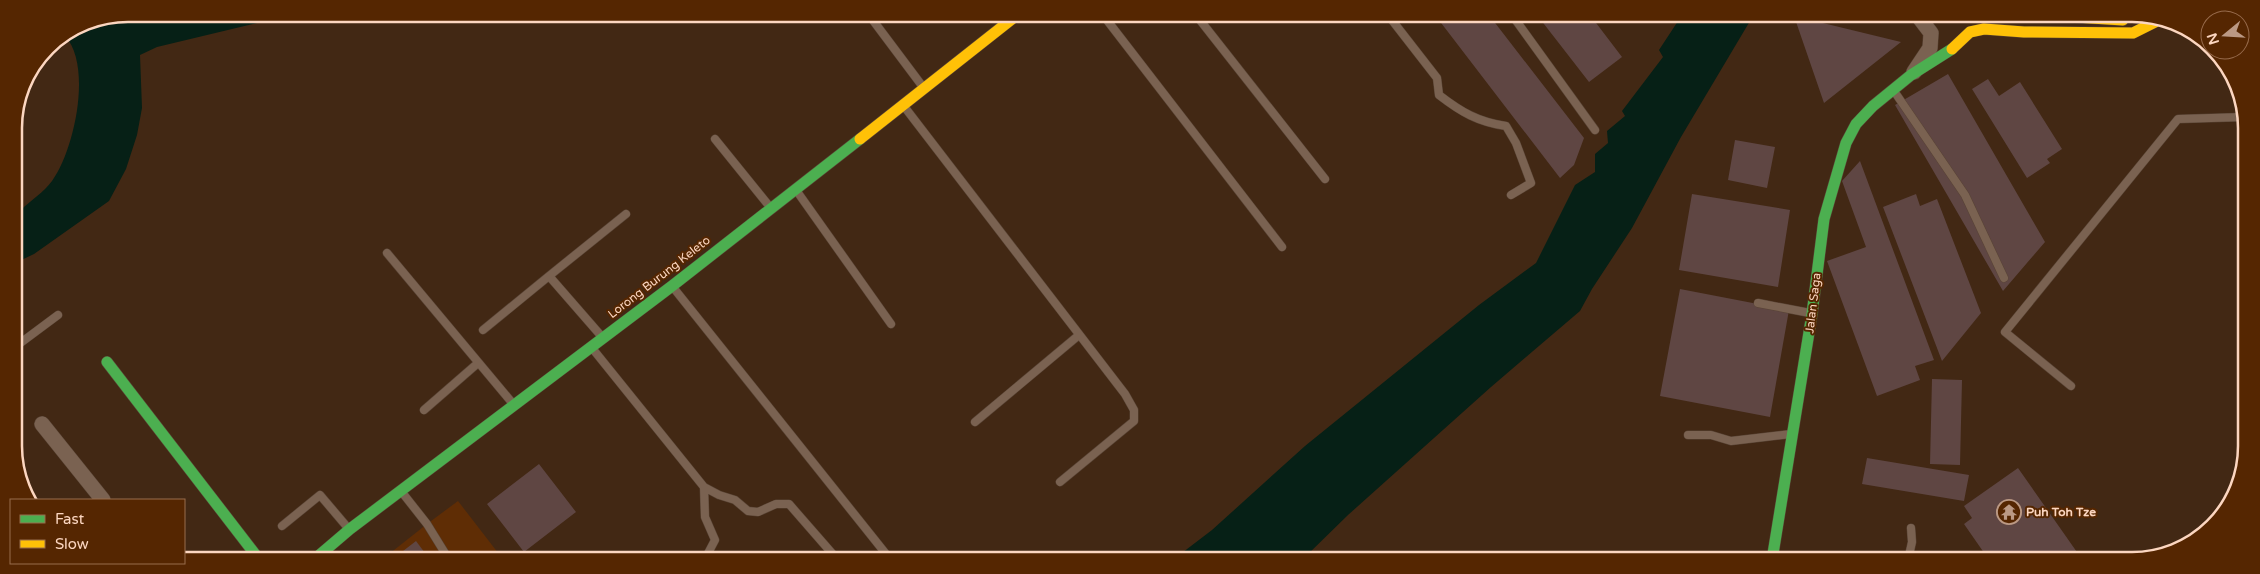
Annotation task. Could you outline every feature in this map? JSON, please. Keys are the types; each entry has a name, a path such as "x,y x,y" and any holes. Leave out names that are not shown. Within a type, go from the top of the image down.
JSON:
{"street":[{"name":"Lorong Burung Keleto","path":"323,552 350,529 672,286 770,207 1008,22"},
{"name":"Jalan Saga","path":"1911,75 1930,48 1931,33 1923,22"},
{"name":"Jalan Saga","path":"1773,551 1812,314 1824,220 1846,143 1860,120 1911,75 1949,52 1970,32 1984,29 2024,32 2133,33 2152,25"},
{"path":"106,362 253,552"},
{"path":"42,424 102,499"}],"lane":[{"path":"874,22 924,89"},
{"path":"1108,22 1282,246"},
{"path":"1202,22 1325,179"},
{"path":"1393,22 1437,78 1439,95 1462,113 1491,124 1506,126 1516,143 1531,183 1512,195"},
{"path":"1517,22 1595,130"},
{"path":"1894,90 1966,195 2004,278"},
{"path":"903,105 1125,394 1134,410 1134,421 1060,482"},
{"path":"2071,386 2005,332 2178,118 2236,117"},
{"path":"715,139 770,207"},
{"path":"795,188 891,324"},
{"path":"484,330 626,214"},
{"path":"387,253 514,405"},
{"path":"549,276 603,338"},
{"path":"672,286 884,552"},
{"path":"1758,303 1812,314"},
{"path":"22,342 58,315"},
{"path":"975,422 1079,335"},
{"path":"591,346 704,487 719,495 735,500 748,511 758,512 776,504 789,504 831,552"},
{"path":"424,410 478,363"},
{"path":"1688,435 1711,435 1731,441 1793,434"},
{"path":"704,487 705,517 715,540 709,552"},
{"path":"401,491 427,524 443,552"},
{"path":"282,526 320,495 350,529"},
{"path":"1910,551 1912,542 1911,528"}],"shaded area":[{"path":"258,22 157,47 140,55 142,108 137,135 126,169 109,201 34,254 23,259 23,208 52,181 67,150 73,130 79,87 78,67 68,42 70,40 82,33 114,23"},
{"path":"1677,22 1749,22 1681,137 1632,228 1592,289 1580,311 1491,387 1348,515 1311,551 1184,551 1212,530 1305,446 1479,305 1536,263 1575,185 1595,172 1595,154 1608,143 1607,131 1625,116 1622,111 1663,57 1659,50"},
{"path":"458,501 497,552 392,552"}],"building":[{"path":"1440,22 1494,22 1584,138 1574,165 1560,178"},
{"path":"1542,22 1595,22 1622,57 1589,82"},
{"path":"1796,22 1819,22 1901,42 1824,103"},
{"path":"1948,74 2045,242 2003,291 1895,105"},
{"path":"1988,79 1999,96 2020,82 2062,149 2047,159 2050,163 2027,178 1972,89"},
{"path":"1735,140 1775,147 1767,188 1728,180"},
{"path":"1860,161 1934,360 1915,366 1920,380 1877,396 1827,261 1866,247 1842,181"},
{"path":"1692,194 1790,210 1778,287 1679,270"},
{"path":"1916,194 1920,206 1937,199 1981,313 1942,361 1883,207"},
{"path":"1680,289 1789,310 1770,417 1660,396"},
{"path":"1932,379 1962,380 1960,465 1930,464"},
{"path":"1867,458 1969,475 1964,501 1862,484"},
{"path":"539,464 576,512 524,552 487,504"},
{"name":"Puh Toh Tze","path":"2018,468 2076,551 1983,551 1964,524 1972,518 1964,506"},
{"path":"416,541 424,552 402,552"}],"traffic: fast":[{"path":"1773,551 1812,314 1824,219 1846,143 1856,124 1873,106 1911,75 1952,49"},
{"path":"323,552 350,529 672,286 860,139"},
{"path":"107,362 253,552"}],"traffic: slow":[{"path":"860,139 1008,22"},
{"path":"1952,49 1970,32 1984,29 2024,32 2133,33 2150,24"}],"place":[{"name":"Puh Toh Tze","path":"2009,512"}]}
